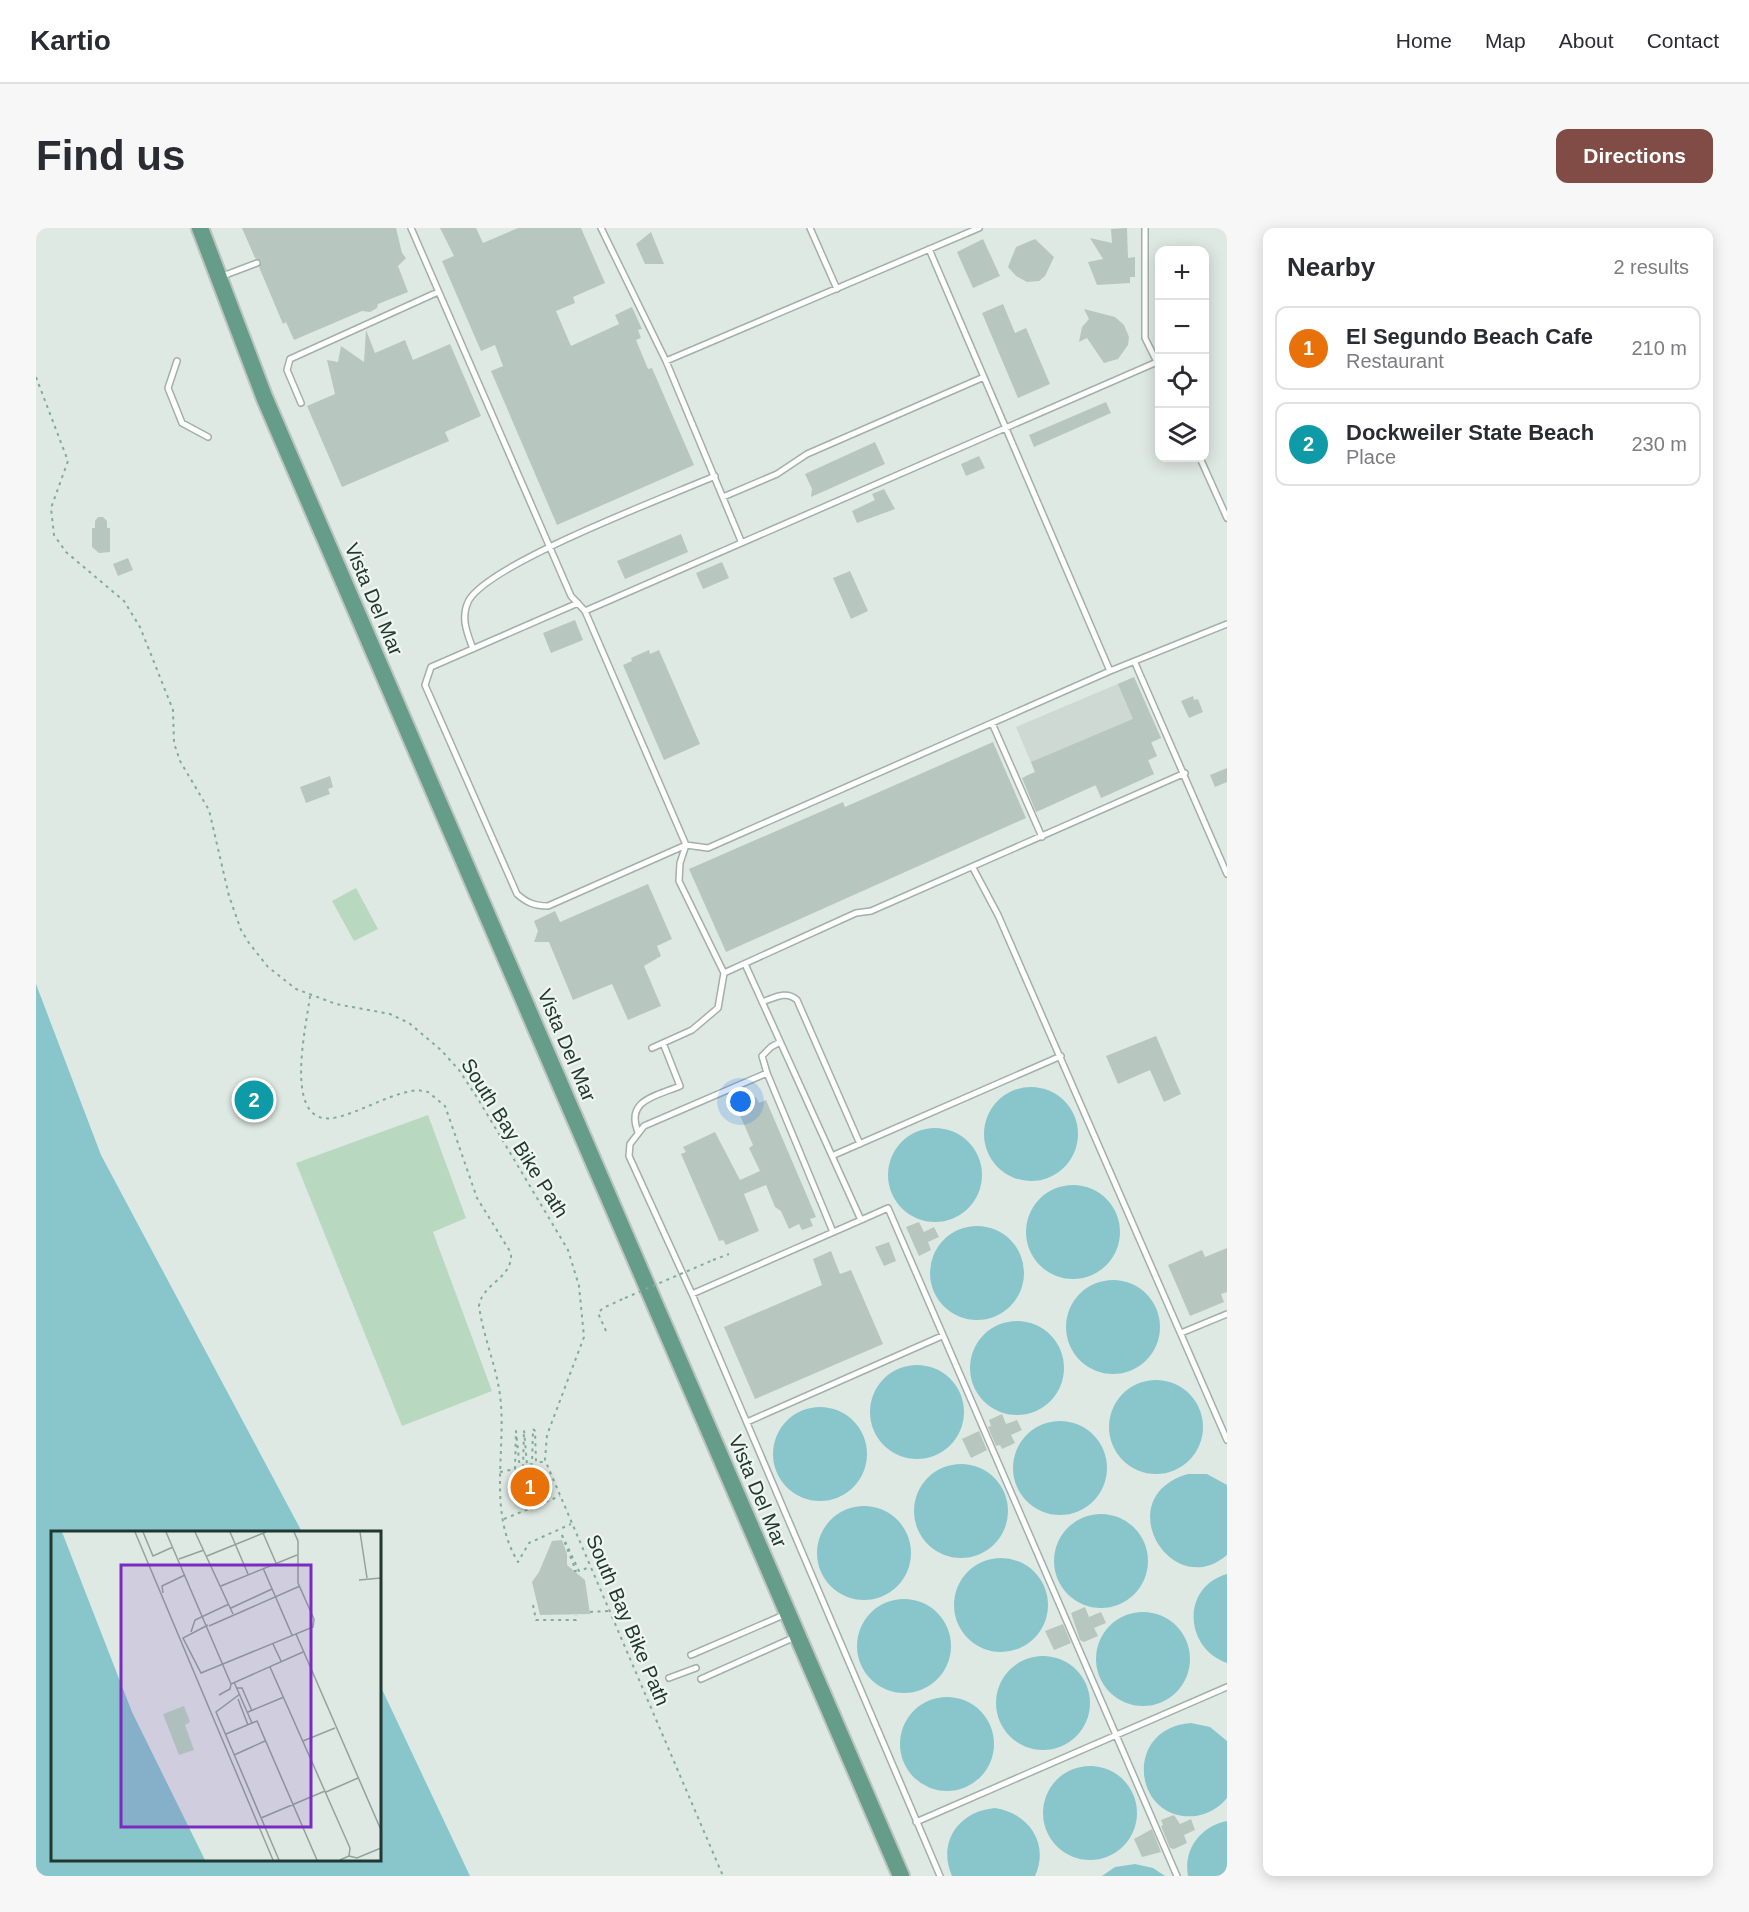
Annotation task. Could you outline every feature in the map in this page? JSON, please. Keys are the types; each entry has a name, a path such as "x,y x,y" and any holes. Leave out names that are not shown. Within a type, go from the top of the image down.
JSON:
{"main road":[{"name":"Vista Del Mar","path":"200,228 265,399 901,1876"}],"lane":[{"path":"411,228 571,596 585,611 686,845 680,863 679,881 724,973 718,1008 692,1030 652,1048"},
{"path":"601,228 666,362 741,542"},
{"path":"810,228 837,288"},
{"path":"666,362 979,228"},
{"path":"1145,228 1145,338 1155,359"},
{"path":"929,249 1110,671"},
{"path":"219,278 257,262"},
{"path":"301,403 287,369 290,359 438,292"},
{"path":"177,361 168,388 182,423 208,437"},
{"path":"585,611 1005,427 1155,366"},
{"path":"723,497 777,474 807,454 984,377"},
{"path":"1202,462 1227,518"},
{"path":"473,649 464,622 470,600 498,574 550,547 715,476"},
{"path":"578,603 430,667 425,685 517,894 527,903 548,906 686,845 708,848 1110,671 1135,663 1227,624"},
{"path":"1135,663 1185,773 1227,874"},
{"path":"992,723 1042,837"},
{"path":"724,973 856,913 871,911 973,868 1185,773"},
{"path":"973,868 998,915 1061,1056 1227,1440"},
{"path":"745,964 834,1155 861,1220"},
{"path":"762,1002 782,994 791,995 797,1000 860,1144"},
{"path":"780,1042 762,1056 833,1232"},
{"path":"638,1131 633,1120 634,1111 641,1103 680,1086 663,1043"},
{"path":"834,1155 1061,1056"},
{"path":"767,1073 644,1126 630,1144 629,1156 692,1294 940,1876"},
{"path":"692,1294 888,1208 1177,1876"},
{"path":"1181,1333 1227,1314"},
{"path":"747,1422 942,1336"},
{"path":"691,1655 788,1614"},
{"path":"701,1679 797,1636"},
{"path":"669,1678 696,1668"},
{"path":"916,1822 1227,1688"}],"path":[{"name":"South Bay Bike Path","path":"36,377 68,461 51,508 54,535 66,552 124,601 134,614 173,710 174,743 180,761 209,810 230,896 241,930 268,967 296,989 336,1004 390,1014 409,1023 441,1050 472,1090 568,1250 579,1286 584,1337 547,1435 545,1454 571,1524 723,1876"},
{"path":"310,996 300,1088 308,1109 315,1114 333,1118 406,1092 428,1092 438,1097 448,1112 477,1198 509,1248 509,1267 483,1294 479,1306 500,1393 500,1472 504,1519 512,1552 518,1562 529,1543 571,1524"},
{"path":"606,1331 598,1313 603,1308 729,1254"},
{"path":"500,1472 515,1469 516,1431 520,1470 523,1469 524,1430 527,1465 532,1464 533,1429 535,1431 536,1462 547,1462"},
{"path":"504,1519 560,1496"},
{"path":"574,1571 576,1571 561,1533 579,1571 590,1567"},
{"path":"533,1605 536,1620 576,1620 576,1615"},
{"path":"590,1612 609,1611"}],"shaded area":[{"path":"1134,677 1161,738 1151,743 1157,756 1148,761 1154,774 1101,798 1095,785 1041,810 1025,776 1035,772 1016,727"}],"green space":[{"path":"356,888 378,929 354,941 332,901"},
{"path":"428,1115 466,1218 433,1232 492,1391 402,1426 296,1163"}],"water":[{"path":"36,984 101,1155 301,1531 51,1531 51,1861 381,1861 381,1687 470,1876 36,1876"},
{"path":"1031,1087 1049,1091 1064,1101 1074,1116 1078,1134 1074,1152 1064,1167 1049,1177 1031,1181 1013,1177 998,1167 988,1152 984,1134 988,1116 998,1101 1013,1091"},
{"path":"935,1128 953,1132 968,1142 978,1157 982,1175 978,1193 968,1208 953,1218 935,1222 917,1218 902,1208 892,1193 888,1175 892,1157 902,1142 917,1132"},
{"path":"1073,1185 1091,1189 1106,1199 1116,1214 1120,1232 1116,1250 1106,1265 1091,1275 1073,1279 1055,1275 1040,1265 1030,1250 1026,1232 1030,1214 1040,1199 1055,1189"},
{"path":"977,1226 995,1230 1010,1240 1020,1255 1024,1273 1020,1291 1010,1306 995,1316 977,1320 959,1316 944,1306 934,1291 930,1273 934,1255 944,1240 959,1230"},
{"path":"1113,1280 1131,1284 1146,1294 1156,1309 1160,1327 1156,1345 1146,1360 1131,1370 1113,1374 1095,1370 1080,1360 1070,1345 1066,1327 1070,1309 1080,1294 1095,1284"},
{"path":"1017,1321 1035,1325 1050,1335 1060,1350 1064,1368 1060,1386 1050,1401 1035,1411 1017,1415 999,1411 984,1401 974,1386 970,1368 974,1350 984,1335 999,1325"},
{"path":"917,1365 935,1369 950,1379 960,1394 964,1412 960,1430 950,1445 935,1455 917,1459 899,1455 884,1445 874,1430 870,1412 874,1394 884,1379 899,1369"},
{"path":"1156,1380 1174,1384 1189,1394 1199,1409 1203,1427 1199,1445 1189,1460 1174,1470 1156,1474 1138,1470 1123,1460 1113,1445 1109,1427 1113,1409 1123,1394 1138,1384"},
{"path":"820,1407 838,1411 853,1421 863,1436 867,1454 863,1472 853,1487 838,1497 820,1501 802,1497 787,1487 777,1472 773,1454 777,1436 787,1421 802,1411"},
{"path":"1060,1421 1078,1425 1093,1435 1103,1450 1107,1468 1103,1486 1093,1501 1078,1511 1060,1515 1042,1511 1027,1501 1017,1486 1013,1468 1017,1450 1027,1435 1042,1425"},
{"path":"961,1464 979,1468 994,1478 1004,1493 1008,1511 1004,1529 994,1544 979,1554 961,1558 943,1554 928,1544 918,1529 914,1511 918,1493 928,1478 943,1468"},
{"path":"1188,1474 1207,1474 1227,1485 1227,1555 1206,1566 1186,1566 1169,1557 1156,1541 1150,1522 1152,1503 1164,1486"},
{"path":"864,1506 882,1510 897,1520 907,1535 911,1553 907,1571 897,1586 882,1596 864,1600 846,1596 831,1586 821,1571 817,1553 821,1535 831,1520 846,1510"},
{"path":"1101,1514 1119,1518 1134,1528 1144,1543 1148,1561 1144,1579 1134,1594 1119,1604 1101,1608 1083,1604 1068,1594 1058,1579 1054,1561 1058,1543 1068,1528 1083,1518"},
{"path":"1001,1558 1019,1562 1034,1572 1044,1587 1048,1605 1044,1623 1034,1638 1019,1648 1001,1652 983,1648 968,1638 958,1623 954,1605 958,1587 968,1572 983,1562"},
{"path":"1227,1574 1227,1663 1202,1645 1196,1632 1194,1618 1195,1604 1202,1591 1212,1581"},
{"path":"904,1599 922,1603 937,1613 947,1628 951,1646 947,1664 937,1679 922,1689 904,1693 886,1689 871,1679 861,1664 857,1646 861,1628 871,1613 886,1603"},
{"path":"1143,1612 1161,1616 1176,1626 1186,1641 1190,1659 1186,1677 1176,1692 1161,1702 1143,1706 1125,1702 1110,1692 1100,1677 1096,1659 1100,1641 1110,1626 1125,1616"},
{"path":"1043,1656 1061,1660 1076,1670 1086,1685 1090,1703 1086,1721 1076,1736 1061,1746 1043,1750 1025,1746 1010,1736 1000,1721 996,1703 1000,1685 1010,1670 1025,1660"},
{"path":"947,1697 965,1701 980,1711 990,1726 994,1744 990,1762 980,1777 965,1787 947,1791 929,1787 914,1777 904,1762 900,1744 904,1726 914,1711 929,1701"},
{"path":"1191,1723 1210,1727 1227,1741 1227,1798 1213,1810 1196,1816 1175,1814 1159,1805 1149,1791 1144,1774 1146,1756 1154,1741 1169,1729"},
{"path":"1090,1766 1108,1770 1123,1780 1133,1795 1137,1813 1133,1831 1123,1846 1108,1856 1090,1860 1072,1856 1057,1846 1047,1831 1043,1813 1047,1795 1057,1780 1072,1770"},
{"path":"995,1808 1017,1816 1033,1832 1040,1852 1035,1876 952,1876 947,1851 954,1830 971,1815"},
{"path":"1227,1821 1227,1876 1188,1876 1188,1857 1196,1840 1209,1828"},
{"path":"1135,1864 1153,1868 1165,1876 1102,1876 1115,1867"}],"building":[{"path":"242,228 396,228 402,253 406,258 398,266 408,292 378,304 377,308 370,312 362,311 294,340 286,322 283,324 259,267 261,261 255,258"},
{"path":"440,228 476,228 483,243 518,228 581,228 605,283 573,297 575,303 556,311 571,346 619,324 615,315 632,307 642,329 638,330 641,338 636,340 648,369 652,368 694,465 557,525 491,371 503,366 495,345 481,351 442,261 454,256"},
{"path":"1127,228 1128,258 1135,257 1135,277 1130,277 1130,283 1097,285 1088,262 1103,259 1090,238 1112,243 1111,229"},
{"path":"651,232 664,264 645,264 636,244"},
{"path":"983,239 1000,276 973,288 957,252"},
{"path":"1035,239 1054,257 1045,276 1039,281 1027,282 1016,276 1008,267 1016,247"},
{"path":"1003,304 1015,333 1026,328 1050,384 1018,398 982,313"},
{"path":"1084,309 1115,317 1124,325 1129,337 1128,345 1118,359 1104,363 1087,338 1079,342 1082,327 1089,319"},
{"path":"366,330 375,353 405,340 413,360 450,344 481,416 445,432 449,441 342,487 307,406 335,394 327,360 338,362 341,346 364,362"},
{"path":"1106,402 1111,413 1034,447 1029,435"},
{"path":"875,442 885,464 811,497 812,489 805,474"},
{"path":"979,456 985,468 966,476 961,464"},
{"path":"884,489 895,509 857,523 852,511 875,500 872,494"},
{"path":"98,517 103,517 107,521 107,528 110,528 110,552 99,553 92,547 92,528 95,528 95,521"},
{"path":"681,534 688,552 625,579 617,561"},
{"path":"128,558 133,570 118,576 113,564"},
{"path":"722,562 729,578 703,589 696,573"},
{"path":"850,571 868,611 851,619 833,578"},
{"path":"575,620 583,640 551,653 543,633"},
{"path":"649,650 650,654 659,650 700,744 664,760 623,665 632,661 631,658"},
{"path":"1134,677 1161,738 1151,742 1157,756 1148,760 1154,774 1101,798 1096,785 1036,812 1022,778 1035,772 1031,762 1133,719 1118,684"},
{"path":"1193,696 1194,700 1198,699 1203,712 1189,718 1181,701"},
{"path":"993,742 1026,818 726,952 689,869 843,802 845,807"},
{"path":"1227,768 1227,782 1215,787 1210,775"},
{"path":"330,776 333,787 328,789 330,794 306,803 300,787"},
{"path":"648,884 672,939 657,946 661,956 644,966 661,1006 628,1020 612,984 573,1000 549,942 534,942 538,931 534,921 555,911 560,922"},
{"path":"1156,1036 1181,1094 1164,1102 1150,1070 1118,1084 1106,1056"},
{"path":"756,1097 759,1103 766,1100 816,1217 810,1219 813,1226 802,1230 799,1224 789,1229 781,1211 775,1207 766,1185 744,1194 759,1231 726,1245 723,1240 719,1241 681,1154 686,1152 683,1147 715,1132 740,1180 760,1171 749,1148 753,1145 739,1113 749,1108 746,1101"},
{"path":"919,1222 924,1232 934,1227 939,1237 928,1242 931,1250 919,1256 906,1227"},
{"path":"889,1242 896,1261 884,1266 875,1247"},
{"path":"1227,1248 1227,1292 1221,1294 1224,1302 1190,1316 1168,1265 1202,1250 1205,1257"},
{"path":"831,1251 840,1274 851,1270 883,1344 755,1399 724,1327 822,1285 813,1259"},
{"path":"1002,1414 1006,1424 1017,1420 1022,1430 1011,1435 1015,1443 1002,1449 1000,1445 996,1446 988,1427 991,1426 989,1420"},
{"path":"979,1431 987,1450 971,1458 962,1439"},
{"path":"533,1466 536,1471 539,1470 546,1482 548,1500 526,1510 511,1476"},
{"path":"562,1540 567,1554 567,1565 585,1580 590,1614 540,1615 532,1582 539,1572 552,1541"},
{"path":"1085,1607 1089,1617 1101,1612 1106,1623 1094,1628 1098,1636 1084,1642 1080,1640 1071,1613"},
{"path":"1063,1624 1071,1643 1054,1650 1045,1631"},
{"path":"1174,1815 1180,1824 1191,1819 1195,1830 1184,1835 1187,1843 1174,1849 1170,1848 1161,1826 1163,1825 1161,1820"},
{"path":"1152,1829 1161,1852 1142,1857 1134,1839"}],"place":[{"name":"Dockweiler State Beach","path":"254,1100"},
{"name":"El Segundo Beach Cafe","path":"530,1487"}]}
